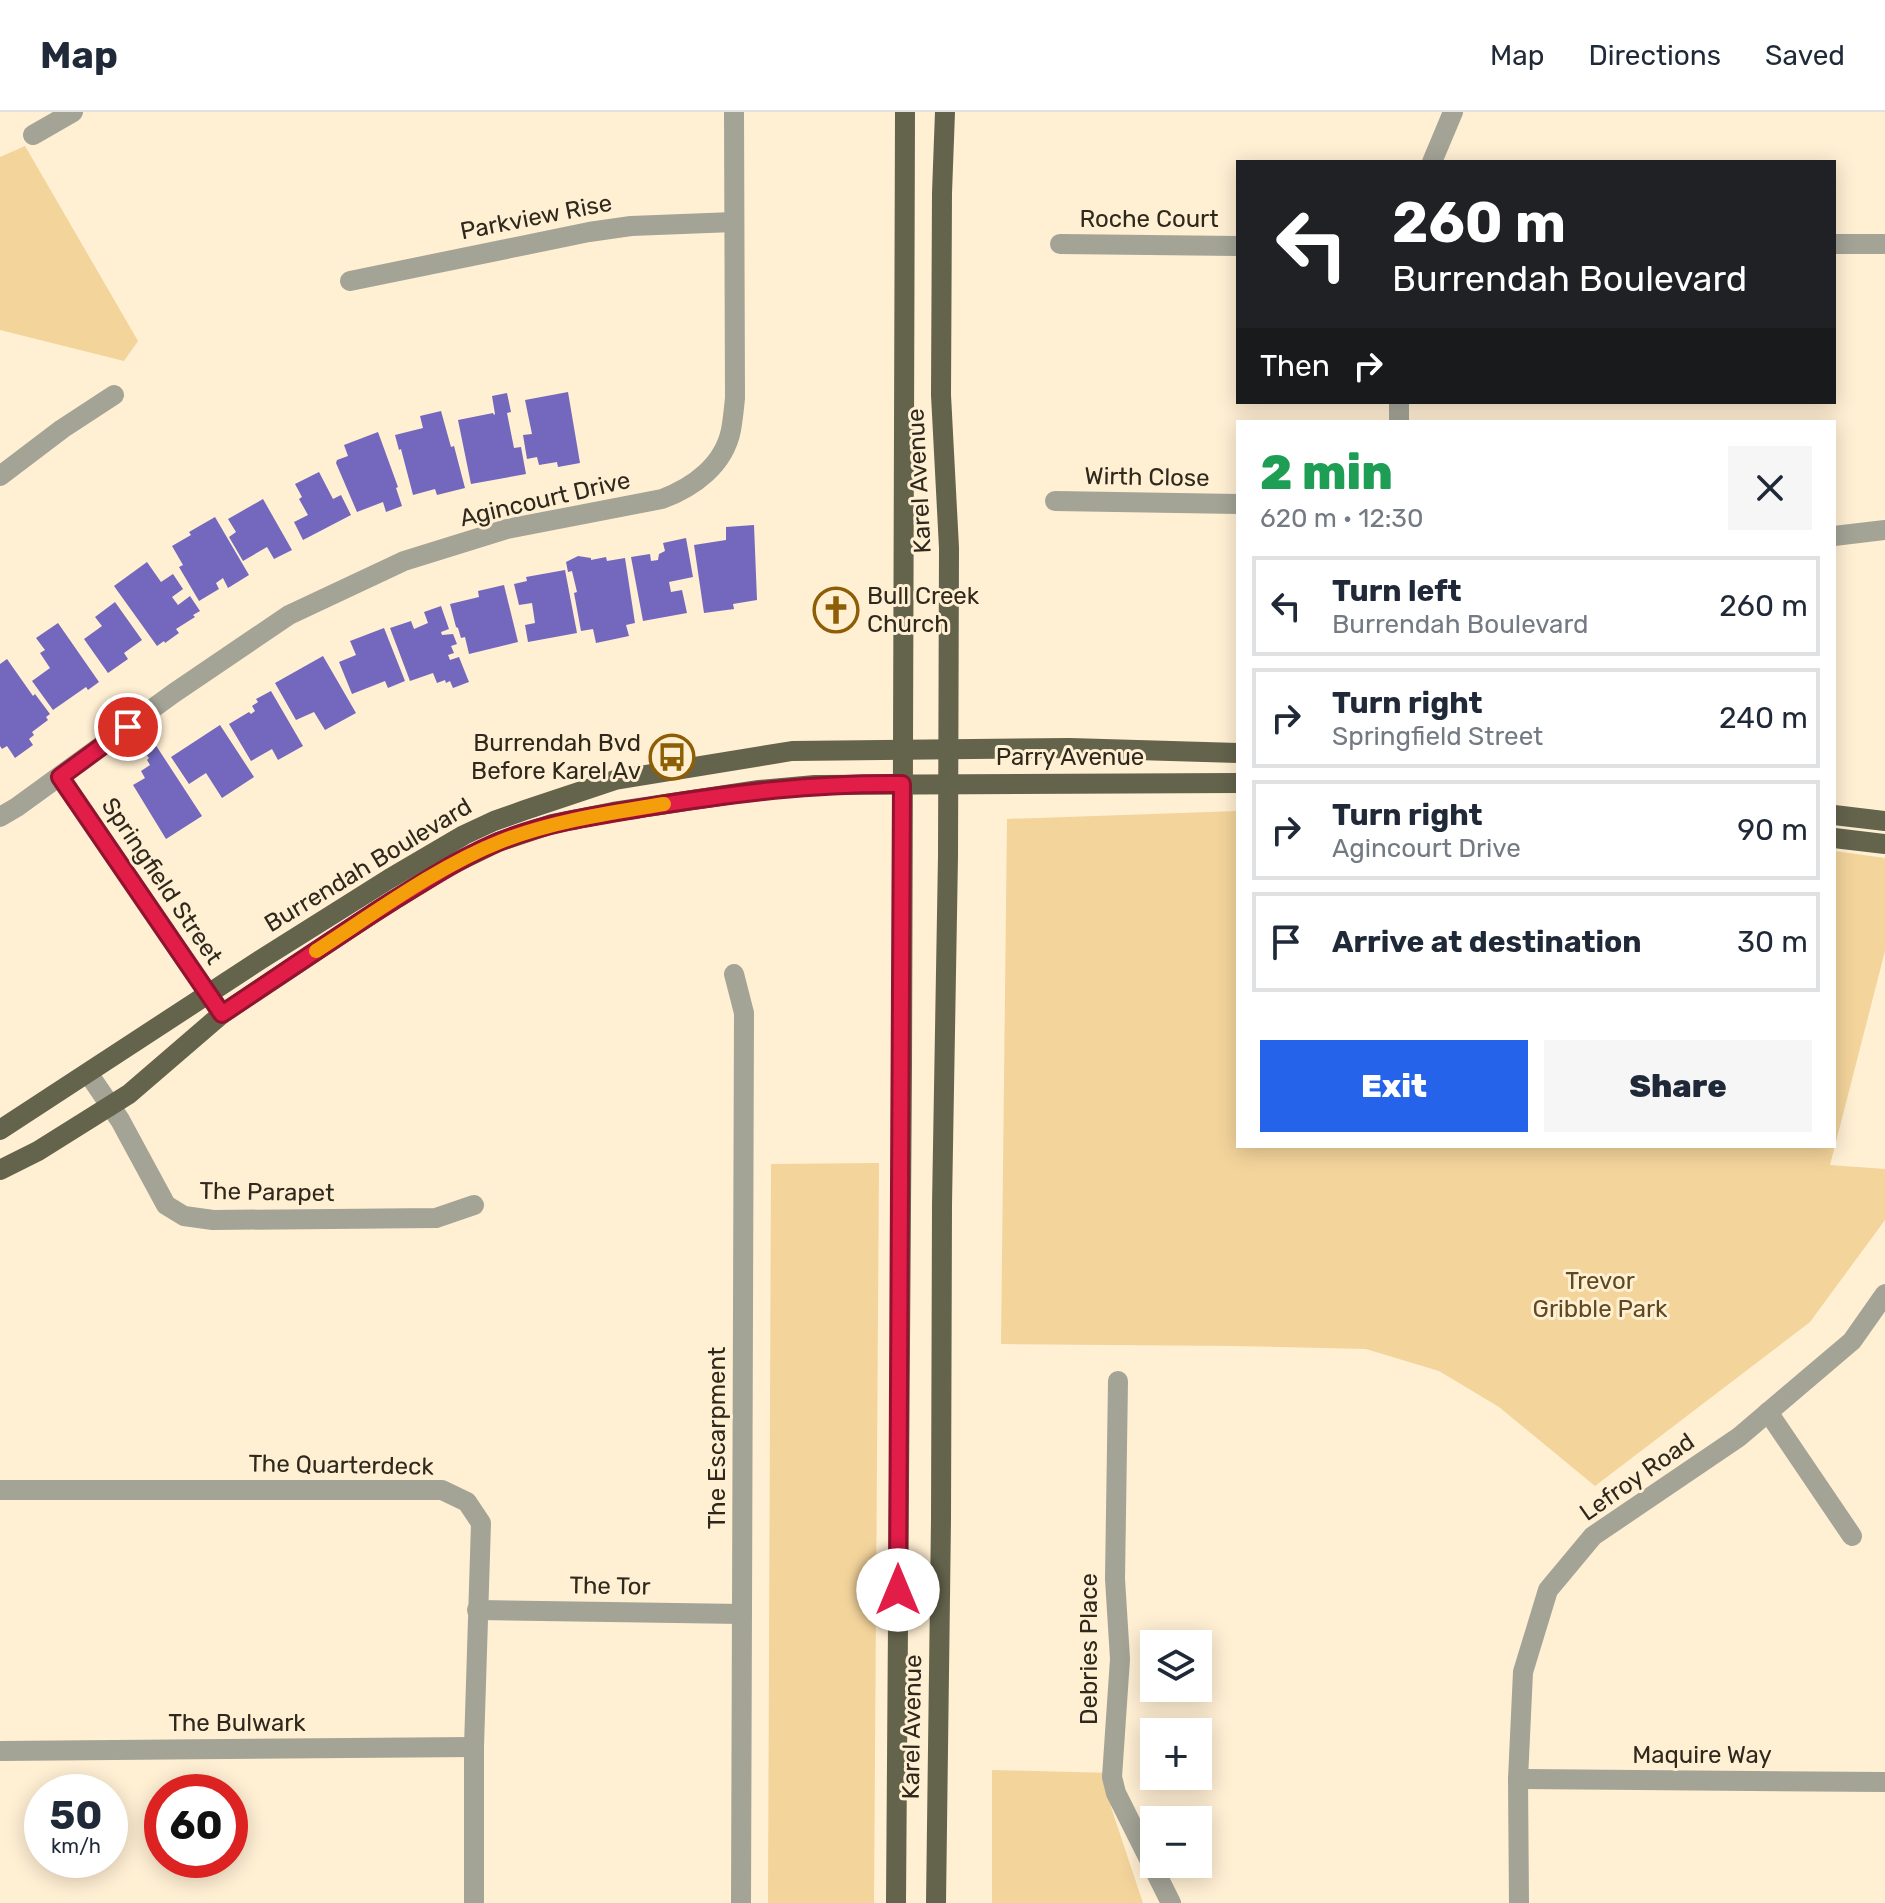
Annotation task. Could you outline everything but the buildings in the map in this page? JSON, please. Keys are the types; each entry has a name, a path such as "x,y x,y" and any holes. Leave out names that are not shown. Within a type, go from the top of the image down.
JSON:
{"main road":[{"name":"Karel Avenue","path":"896,1903 905,112"},
{"name":"Karel Avenue","path":"936,1903 949,548 941,395 945,112"},
{"name":"Parry Avenue","path":"902,749 1070,748 1236,753"},
{"name":"Burrendah Boulevard","path":"0,1130 414,864 494,821 615,780 715,762 792,751 902,749"},
{"name":"Parry Avenue","path":"902,784 1236,783"},
{"name":"Burrendah Boulevard","path":"0,1170 38,1151 129,1094 222,1014 375,912 447,867 498,842 552,824 759,790 815,785 902,784"},
{"path":"1836,815 1885,821"},
{"path":"1836,838 1885,844"}],"street":[{"path":"33,135 73,112"},
{"name":"Agincourt Drive","path":"0,817 289,615 404,561 507,529 662,499 683,491 706,474 723,453 731,433 735,398 734,112"},
{"path":"1433,160 1453,112"},
{"name":"Parkview Rise","path":"350,281 589,232 631,226 734,222"},
{"name":"Roche Court","path":"1060,244 1236,246"},
{"path":"1836,244 1885,244"},
{"path":"0,476 62,429 114,395"},
{"name":"Wirth Close","path":"1055,501 1236,504"},
{"path":"1836,536 1885,530"},
{"name":"Springfield Street","path":"60,777 222,1014"},
{"name":"The Escarpment","path":"734,974 744,1013 741,1903"},
{"name":"The Parapet","path":"88,1073 111,1105 166,1205 184,1216 213,1220 436,1218 474,1205"},
{"name":"Lefroy Road","path":"1519,1903 1518,1779 1523,1672 1548,1590 1593,1536 1739,1437 1852,1341 1885,1294"},
{"name":"Debries Place","path":"1118,1381 1115,1579 1120,1659 1112,1777 1116,1793 1171,1903"},
{"path":"1768,1412 1852,1536"},
{"name":"The Quarterdeck","path":"0,1490 442,1490 467,1502 481,1523 474,1747 474,1903"},
{"name":"The Tor","path":"477,1610 742,1614"},
{"name":"The Bulwark","path":"0,1751 474,1747"},
{"name":"Maquire Way","path":"1518,1779 1885,1782"}],"green space":[{"path":"25,146 138,341 124,361 0,330 0,157"},
{"name":"Trevor Gribble Park","path":"1236,811 1236,1148 1834,1148 1830,1165 1885,1169 1885,1220 1810,1322 1595,1486 1499,1407 1439,1371 1366,1349 1001,1344 1007,819"},
{"name":"Trevor Gribble Park","path":"1836,851 1885,858 1885,951 1836,1142"},
{"path":"879,1163 874,1903 768,1903 771,1164"},
{"path":"992,1770 1111,1773 1111,1807 1143,1903 992,1903"}],"slow traffic":[{"path":"316,951 447,867 498,842 552,824 664,804"}],"place":[{"name":"Bull Creek Church","path":"836,610"},
{"name":"Burrendah Bvd Before Karel Av","path":"672,757"}],"route":[{"path":"128,727 60,777 222,1014 447,867 525,832 613,812 759,790 815,785 902,784 898,1590"}]}
